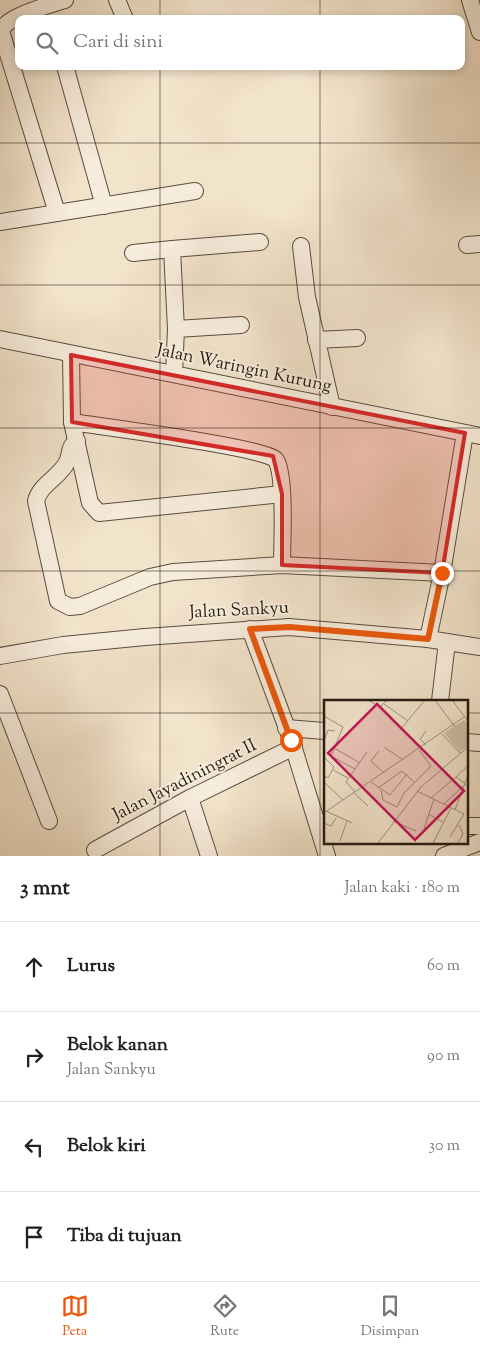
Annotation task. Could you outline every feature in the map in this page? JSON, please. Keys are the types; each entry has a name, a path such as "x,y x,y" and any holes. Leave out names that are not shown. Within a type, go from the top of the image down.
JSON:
{"street":[{"path":"33,15 51,12 65,0"},
{"path":"117,0 123,15"},
{"path":"470,0 480,32"},
{"path":"15,18 5,24 1,31 57,213"},
{"path":"66,70 104,206"},
{"path":"0,222 195,191"},
{"path":"133,253 260,242"},
{"path":"301,246 306,297 332,408"},
{"path":"172,249 176,329 174,374"},
{"path":"176,329 241,324"},
{"path":"316,340 356,338"},
{"name":"Jalan Waringin Kurung","path":"0,339 71,355 174,374 332,408 472,435"},
{"path":"71,355 72,422 90,503 99,513 282,494"},
{"path":"72,422 241,448 272,456 277,462 282,494 282,565"},
{"path":"428,639 472,435"},
{"path":"77,441 70,448 68,461 40,490 36,501 58,601 62,604 80,606 150,577 173,572 282,565 442,573"},
{"name":"Jalan Sankyu","path":"0,656 63,645 290,627 428,639 480,647"},
{"path":"250,629 322,827"},
{"path":"440,700 447,642"},
{"path":"0,694 49,821"},
{"path":"286,728 324,731"},
{"name":"Jalan Jayadiningrat II","path":"95,850 190,798 294,748"},
{"path":"190,798 209,856"},
{"path":"444,856 480,842"}],"highlighted area":[{"path":"71,355 465,433 442,573 282,565 282,494 273,456 72,422"}],"route":[{"path":"291,740 250,629 290,627 428,639 442,573"}]}
